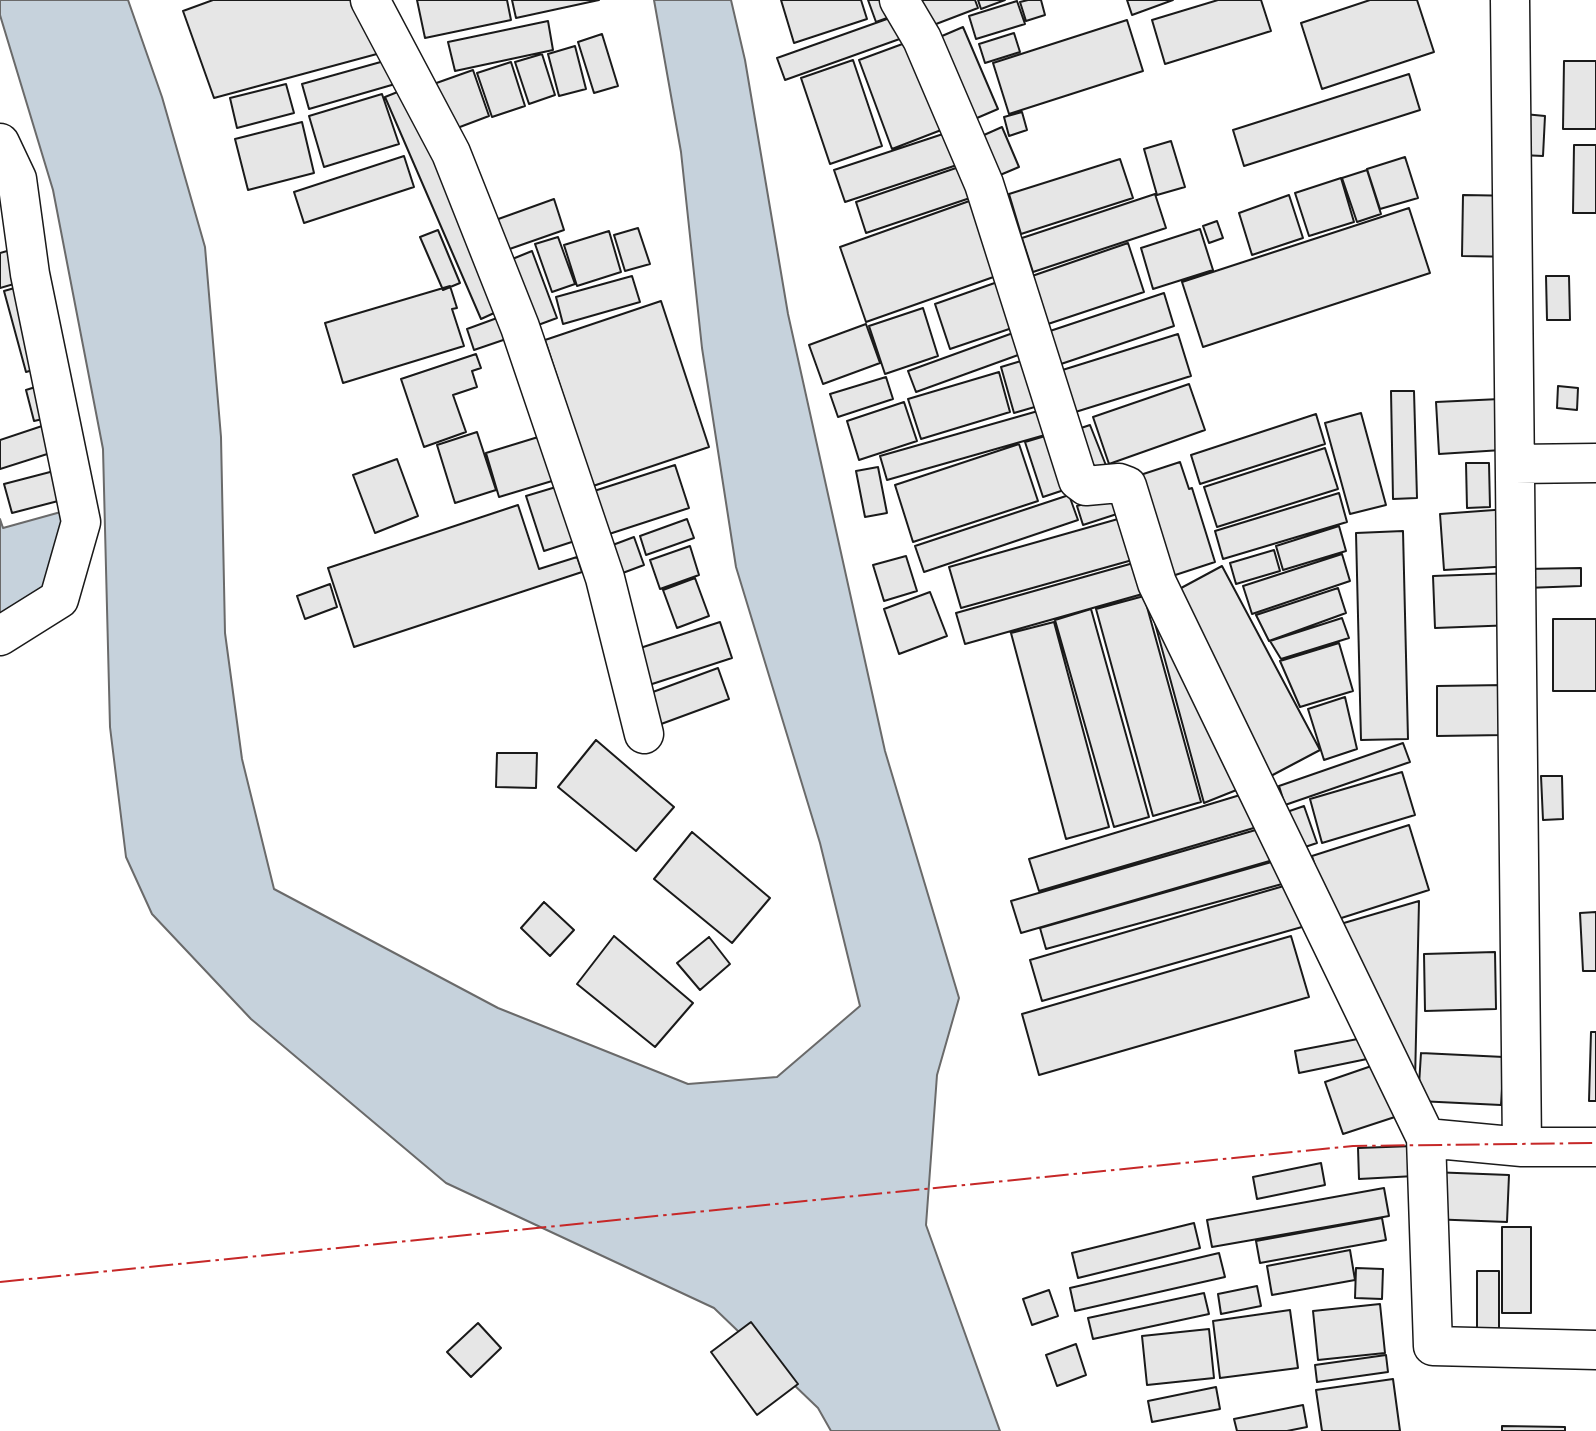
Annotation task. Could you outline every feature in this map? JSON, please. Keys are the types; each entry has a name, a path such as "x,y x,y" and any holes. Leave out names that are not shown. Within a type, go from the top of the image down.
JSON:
{"street":[{"path":"370,0 451,153 520,327 605,578 644,734"},
{"path":"900,0 922,39 984,184 1078,480 1086,486 1119,483 1127,486 1157,583 1426,1138 1433,1346 1596,1350"},
{"path":"1510,0 1522,1147"},
{"path":"0,143 17,179 30,274 81,522 59,599 0,636"},
{"path":"1515,464 1596,463"},
{"path":"1426,1138 1522,1147 1596,1147"}],"shaded area":[{"path":"0,0 128,0 162,97 205,247 221,437 225,633 242,759 274,889 498,1008 688,1084 777,1077 860,1006 820,843 736,567 702,348 681,152 654,0 731,0 745,60 788,314 885,751 959,998 937,1075 926,1225 1000,1431 831,1431 818,1408 714,1308 446,1183 251,1019 152,914 126,857 110,727 103,449 53,190 0,15"},
{"path":"68,510 52,586 0,619 0,519 3,528"}],"building":[{"path":"213,0 361,0 388,51 214,98 183,11"},
{"path":"417,0 507,0 511,20 425,38"},
{"path":"512,0 599,0 516,18"},
{"path":"781,0 861,0 867,19 794,43"},
{"path":"868,0 895,0 901,13 876,22"},
{"path":"912,0 975,0 978,8 923,29"},
{"path":"978,0 1005,0 981,9"},
{"path":"1041,0 1045,15 1026,21 1020,2"},
{"path":"1127,0 1173,0 1132,15"},
{"path":"1218,0 1261,0 1271,31 1165,64 1152,20"},
{"path":"1370,0 1417,0 1434,52 1322,89 1301,23"},
{"path":"1017,1 1025,24 976,39 969,16"},
{"path":"901,14 908,36 785,80 777,58"},
{"path":"1127,20 1143,71 1009,114 993,63"},
{"path":"548,21 553,50 455,71 448,42"},
{"path":"963,27 998,109 963,124 928,42"},
{"path":"1014,33 1020,52 985,63 979,44"},
{"path":"602,34 618,86 594,93 578,42"},
{"path":"916,39 949,127 892,149 859,60"},
{"path":"575,46 586,89 559,96 548,54"},
{"path":"542,54 555,95 529,104 515,62"},
{"path":"395,58 402,82 309,109 302,84"},
{"path":"853,60 882,146 830,164 801,78"},
{"path":"1564,61 1596,61 1596,129 1563,129"},
{"path":"511,62 525,106 492,117 477,73"},
{"path":"473,70 489,116 444,133 428,86"},
{"path":"1409,74 1420,110 1244,166 1233,130"},
{"path":"286,84 294,113 237,128 230,98"},
{"path":"410,87 505,308 481,319 385,97"},
{"path":"382,94 399,144 324,167 309,116"},
{"path":"1022,112 1027,130 1009,136 1004,117"},
{"path":"1524,114 1545,116 1543,156 1521,155"},
{"path":"302,122 314,173 248,190 235,139"},
{"path":"1002,127 1019,167 993,178 975,139"},
{"path":"949,132 960,164 845,202 834,170"},
{"path":"1171,141 1185,187 1157,195 1144,149"},
{"path":"1574,145 1596,145 1596,213 1573,213"},
{"path":"404,156 414,187 304,223 294,192"},
{"path":"1405,157 1418,198 1380,209 1367,169"},
{"path":"1120,159 1133,198 1021,234 1009,194"},
{"path":"959,167 970,198 866,233 856,202"},
{"path":"1367,170 1381,214 1357,222 1342,178"},
{"path":"1341,178 1354,222 1309,236 1295,193"},
{"path":"1155,194 1166,228 1033,272 1022,238"},
{"path":"1289,195 1303,238 1252,255 1239,213"},
{"path":"1463,195 1521,196 1520,257 1462,256"},
{"path":"554,199 564,230 501,252 490,222"},
{"path":"975,199 1002,274 866,322 840,247"},
{"path":"1409,208 1430,273 1203,347 1182,282"},
{"path":"1217,221 1223,238 1209,243 1203,226"},
{"path":"638,228 650,264 625,271 614,235"},
{"path":"1200,229 1213,270 1153,289 1141,248"},
{"path":"438,230 460,283 443,290 420,237"},
{"path":"609,231 621,272 577,286 564,245"},
{"path":"558,237 575,284 552,292 535,244"},
{"path":"1128,243 1144,292 1048,324 1032,276"},
{"path":"21,247 31,279 0,288 0,253"},
{"path":"532,251 557,318 530,328 505,262"},
{"path":"632,276 640,302 563,324 556,297"},
{"path":"1546,276 1569,276 1570,320 1547,320"},
{"path":"1006,279 1021,325 950,349 935,304"},
{"path":"25,285 47,366 26,372 4,291"},
{"path":"450,286 457,308 452,309 464,346 343,383 325,323"},
{"path":"1164,293 1174,326 1058,365 1047,332"},
{"path":"661,301 709,447 593,486 545,340"},
{"path":"923,308 938,356 885,374 869,326"},
{"path":"508,314 515,336 474,350 467,329"},
{"path":"866,324 880,363 823,384 809,345"},
{"path":"1024,329 1032,350 916,392 908,371"},
{"path":"1178,334 1191,376 1069,414 1056,372"},
{"path":"476,354 481,368 472,371 477,387 453,395 466,432 424,447 401,379"},
{"path":"1031,358 1045,404 1014,413 1001,367"},
{"path":"999,372 1010,412 921,439 908,399"},
{"path":"886,377 893,399 838,417 830,394"},
{"path":"48,383 56,416 34,421 26,390"},
{"path":"1189,384 1205,430 1109,464 1093,417"},
{"path":"1558,386 1578,388 1577,410 1557,408"},
{"path":"1391,391 1414,391 1417,498 1393,499"},
{"path":"1500,399 1502,450 1439,454 1436,402"},
{"path":"904,402 917,441 859,460 847,421"},
{"path":"1045,409 1052,433 887,480 880,456"},
{"path":"1361,413 1386,505 1350,514 1325,423"},
{"path":"1316,414 1325,444 1200,484 1191,455"},
{"path":"54,422 63,449 0,469 0,440"},
{"path":"1090,425 1107,468 1086,477 1069,432"},
{"path":"477,432 496,490 455,503 437,445"},
{"path":"548,434 562,478 499,497 486,453"},
{"path":"1052,434 1070,488 1043,497 1025,442"},
{"path":"1019,444 1038,501 913,542 895,485"},
{"path":"1325,448 1338,489 1217,527 1204,487"},
{"path":"397,459 418,516 375,533 353,475"},
{"path":"1180,462 1189,489 1192,488 1215,562 1160,580 1128,479"},
{"path":"1466,463 1489,463 1490,507 1467,508"},
{"path":"675,465 689,508 606,535 591,492"},
{"path":"878,467 887,513 865,517 856,471"},
{"path":"54,471 62,500 12,513 4,484"},
{"path":"566,484 584,538 544,551 526,496"},
{"path":"1339,493 1347,522 1223,559 1215,531"},
{"path":"1115,494 1120,513 1083,525 1077,506"},
{"path":"1069,495 1078,520 924,572 915,546"},
{"path":"518,505 539,569 577,557 582,572 354,647 328,568"},
{"path":"1508,509 1512,566 1444,570 1440,514"},
{"path":"1125,517 1136,559 961,608 949,567"},
{"path":"687,519 694,538 646,555 640,536"},
{"path":"1339,526 1346,551 1283,570 1276,546"},
{"path":"1403,531 1408,739 1361,740 1356,533"},
{"path":"634,537 644,565 612,577 602,549"},
{"path":"690,546 699,575 660,589 650,560"},
{"path":"1274,550 1280,571 1236,584 1230,563"},
{"path":"1342,554 1350,581 1252,614 1243,586"},
{"path":"906,556 917,591 884,601 873,565"},
{"path":"1137,562 1146,593 965,644 956,613"},
{"path":"1222,566 1320,750 1267,778 1170,594"},
{"path":"1581,568 1581,586 1525,588 1525,569"},
{"path":"1513,573 1515,625 1435,628 1433,576"},
{"path":"695,578 709,616 677,628 663,590"},
{"path":"330,584 337,607 305,619 297,596"},
{"path":"1338,588 1346,613 1269,641 1256,615"},
{"path":"930,592 947,636 899,654 884,609"},
{"path":"1144,596 1201,802 1153,816 1096,609"},
{"path":"1150,605 1249,785 1204,803"},
{"path":"1091,609 1149,817 1114,827 1055,620"},
{"path":"1342,618 1349,638 1281,659 1270,641"},
{"path":"1553,619 1596,619 1596,691 1553,691"},
{"path":"720,622 732,658 646,686 634,650"},
{"path":"1054,622 1109,827 1066,839 1011,633"},
{"path":"1339,643 1353,691 1300,707 1280,661"},
{"path":"718,668 729,699 653,727 642,696"},
{"path":"1505,685 1505,735 1437,736 1437,686"},
{"path":"1345,697 1357,749 1324,760 1308,709"},
{"path":"596,740 674,807 636,851 558,787"},
{"path":"1403,743 1410,762 1285,805 1279,786"},
{"path":"497,753 537,753 536,788 496,787"},
{"path":"1402,772 1415,815 1322,843 1310,799"},
{"path":"1541,776 1562,776 1563,819 1543,820"},
{"path":"1250,792 1264,825 1039,891 1029,859"},
{"path":"1304,806 1317,843 1296,850 1284,813"},
{"path":"1409,825 1429,890 1332,921 1312,856"},
{"path":"1266,827 1280,858 1021,933 1011,901"},
{"path":"692,832 770,898 732,943 654,879"},
{"path":"1282,859 1293,881 1046,949 1040,928"},
{"path":"1294,883 1316,923 1042,1001 1030,960"},
{"path":"1419,901 1415,1082 1337,925"},
{"path":"544,902 574,930 550,956 521,928"},
{"path":"1596,912 1596,971 1583,971 1580,913"},
{"path":"614,936 693,1003 655,1047 577,984"},
{"path":"1291,936 1309,997 1039,1075 1022,1014"},
{"path":"709,937 730,964 700,990 677,963"},
{"path":"1495,952 1496,1009 1425,1011 1424,954"},
{"path":"1591,1032 1596,1032 1596,1101 1589,1101"},
{"path":"1363,1038 1367,1059 1299,1073 1295,1051"},
{"path":"1421,1053 1504,1057 1501,1105 1418,1101"},
{"path":"1386,1061 1404,1114 1343,1134 1325,1082"},
{"path":"1414,1146 1415,1176 1359,1179 1358,1148"},
{"path":"1321,1163 1325,1185 1257,1199 1253,1177"},
{"path":"1431,1172 1509,1175 1507,1222 1429,1219"},
{"path":"1384,1188 1389,1216 1212,1247 1207,1220"},
{"path":"1382,1218 1386,1240 1260,1263 1256,1241"},
{"path":"1194,1223 1200,1248 1078,1278 1072,1253"},
{"path":"1502,1227 1531,1227 1531,1313 1502,1313"},
{"path":"1350,1250 1355,1280 1272,1295 1267,1266"},
{"path":"1219,1253 1225,1277 1075,1311 1070,1288"},
{"path":"1356,1268 1383,1269 1382,1299 1355,1298"},
{"path":"1477,1271 1499,1271 1499,1342 1477,1342"},
{"path":"1257,1286 1261,1306 1221,1314 1218,1294"},
{"path":"1049,1290 1058,1316 1032,1325 1023,1299"},
{"path":"1204,1293 1209,1314 1093,1339 1088,1318"},
{"path":"1380,1304 1385,1353 1318,1360 1313,1311"},
{"path":"1290,1310 1298,1368 1220,1378 1213,1321"},
{"path":"751,1322 798,1384 757,1415 711,1352"},
{"path":"478,1323 501,1348 471,1377 447,1352"},
{"path":"1209,1329 1214,1378 1147,1385 1142,1336"},
{"path":"1076,1344 1086,1375 1057,1386 1046,1355"},
{"path":"1386,1355 1388,1372 1317,1382 1315,1365"},
{"path":"1393,1379 1400,1431 1322,1431 1316,1390"},
{"path":"1216,1387 1220,1409 1152,1422 1148,1401"},
{"path":"1303,1405 1307,1427 1287,1431 1237,1431 1234,1419"},
{"path":"1502,1426 1565,1427 1565,1431 1502,1431"}],"power":[{"path":"0,1282 1353,1146 1596,1143"}]}
